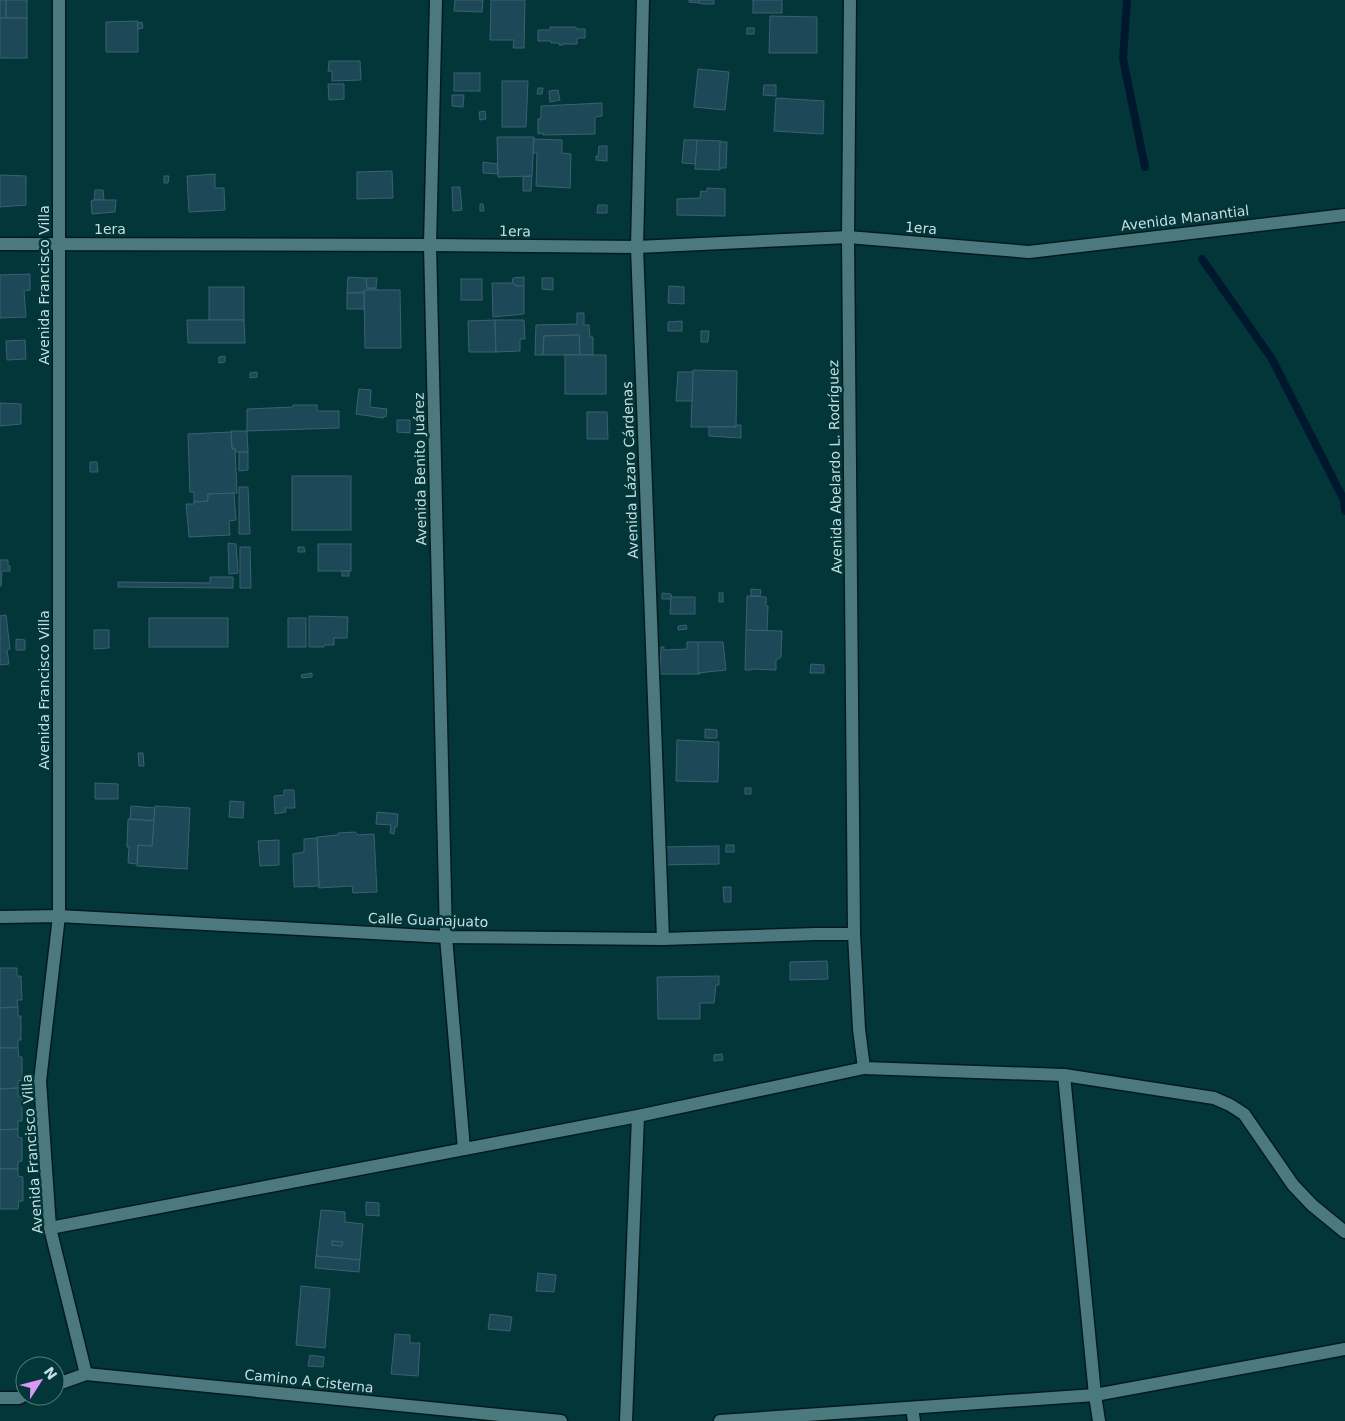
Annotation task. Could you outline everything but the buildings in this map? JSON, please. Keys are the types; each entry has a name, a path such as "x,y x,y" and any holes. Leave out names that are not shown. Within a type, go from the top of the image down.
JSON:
{"street":[{"name":"Avenida Francisco Villa","path":"59,0 59,916 40,1081 50,1228 86,1374"},
{"name":"Avenida Benito Juárez","path":"436,0 430,244 446,937 464,1149"},
{"name":"Avenida Lázaro Cárdenas","path":"643,0 637,247 663,939"},
{"name":"Avenida Abelardo L. Rodríguez","path":"850,0 848,237 854,934 859,1029 864,1068"},
{"name":"Avenida Manantial","path":"1029,252 1345,215"},
{"name":"1era","path":"0,244 430,244 637,247 848,237 1029,252"},
{"name":"Calle Guanajuato","path":"0,918 59,916 446,937 663,939 854,934"},
{"path":"50,1228 638,1116 864,1068 1064,1075 1214,1098 1244,1114 1294,1185 1312,1205 1345,1232"},
{"path":"1064,1075 1099,1421"},
{"path":"626,1421 638,1116"},
{"path":"720,1421 1095,1394 1345,1349"},
{"name":"Camino A Cisterna","path":"65,1381 86,1374 561,1421"},
{"path":"0,1398 15,1398"},
{"path":"912,1408 914,1421"}],"waterway":[{"path":"1127,0 1123,59 1145,167"},
{"path":"1202,259 1272,359 1344,500 1345,511"}]}
